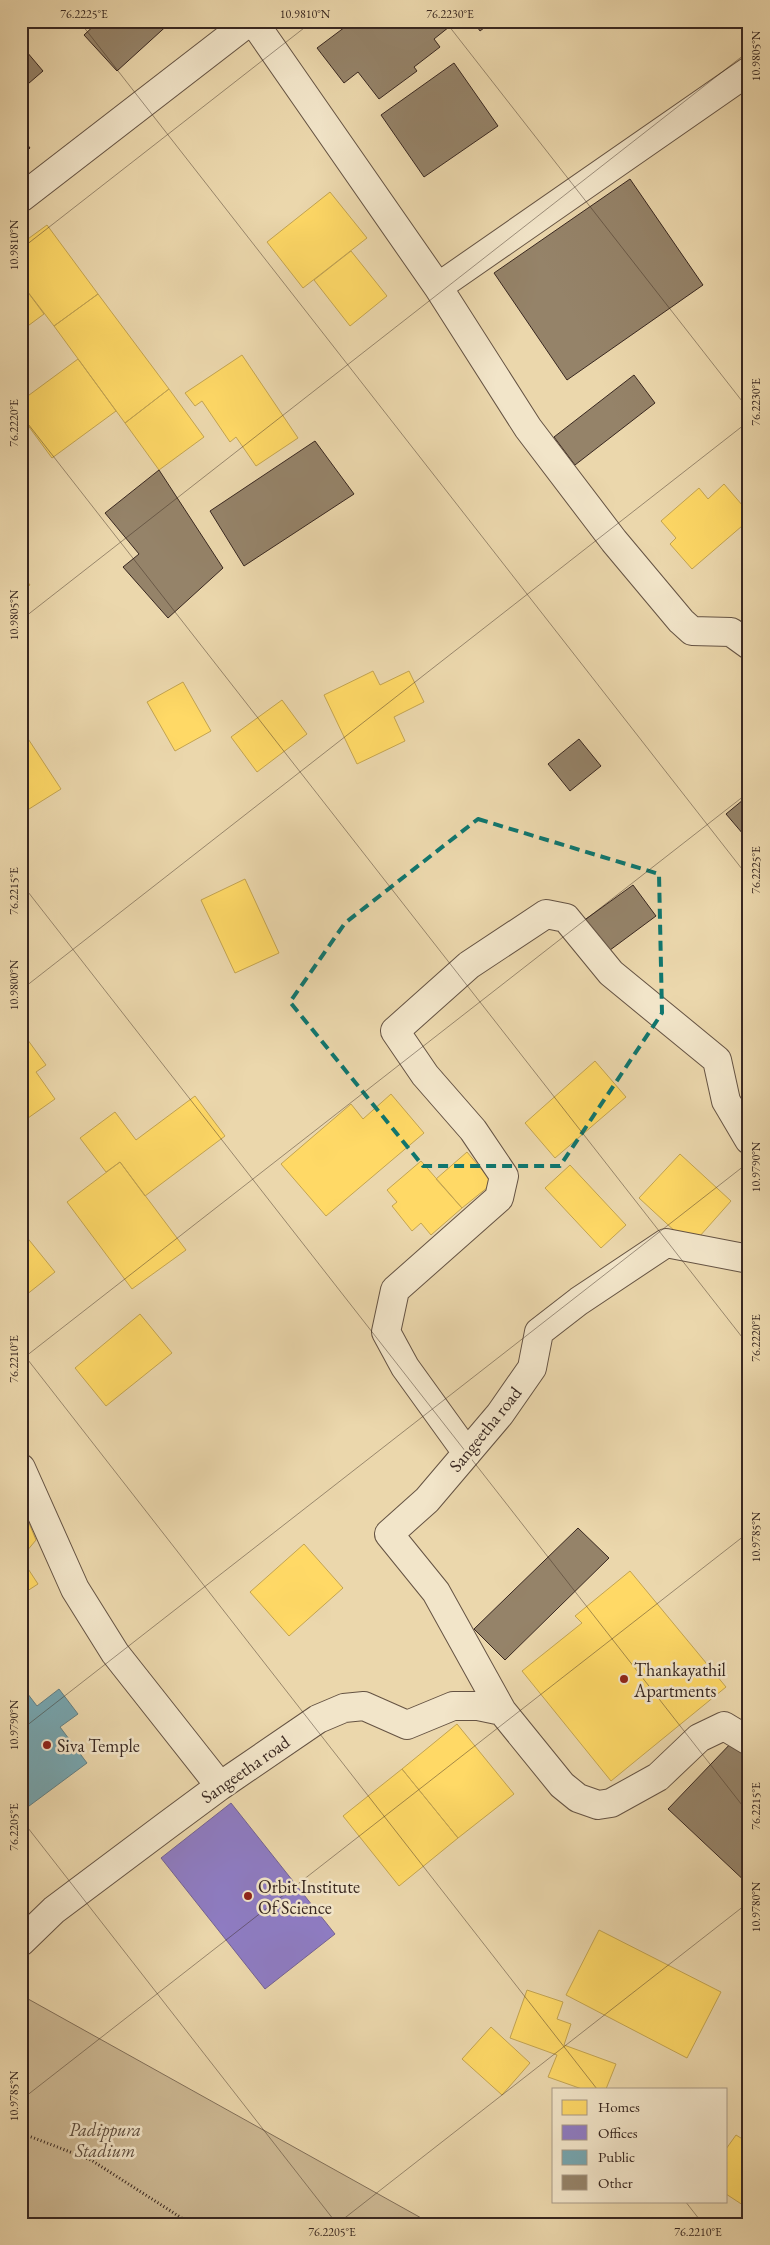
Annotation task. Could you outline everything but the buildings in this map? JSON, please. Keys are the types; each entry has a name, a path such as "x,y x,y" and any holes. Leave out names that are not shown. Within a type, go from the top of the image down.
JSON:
{"street":[{"path":"21,198 252,21 438,287 528,428 614,541 681,621 692,631 732,632 749,645"},
{"path":"438,287 749,71"},
{"path":"467,1453 405,1367 386,1332 395,1290 499,1198 504,1176 473,1130 426,1075 395,1031 469,965 546,914 566,918 611,973 718,1060 726,1101 749,1140"},
{"name":"Sangeetha road","path":"749,1259 666,1243 579,1301 539,1332 532,1368 500,1414 427,1500 389,1534 436,1592 502,1711 562,1785 578,1798 598,1805 611,1803 658,1777 699,1738 724,1726 749,1741"},
{"path":"21,1468 75,1589 115,1653 220,1786"},
{"name":"Sangeetha road","path":"21,1942 54,1910 220,1786 318,1719 344,1708 364,1706 407,1725 453,1706 478,1706 502,1711"}],"path":[{"path":"21,2133 91,2160 191,2224"}],"highlighted area":[{"path":"478,819 659,874 662,1013 560,1166 423,1166 290,1002 345,923"}],"green space":[{"name":"Padippura Stadium","path":"21,1995 432,2224 21,2224"}],"place":[{"name":"Thankayathil Apartments","path":"624,1679"},
{"name":"Siva Temple","path":"47,1745"},
{"name":"Orbit Institute Of Science","path":"248,1896"}]}
